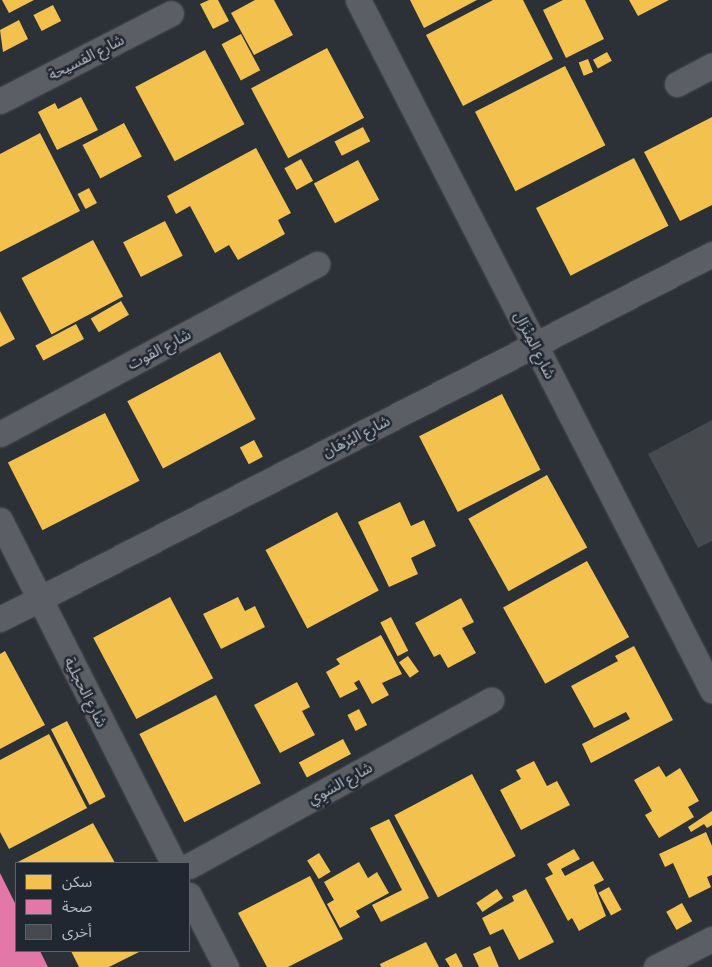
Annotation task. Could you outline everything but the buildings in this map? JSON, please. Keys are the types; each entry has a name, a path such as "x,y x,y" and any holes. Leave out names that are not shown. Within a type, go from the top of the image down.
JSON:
{"street":[{"name":"شارع المِنْزَال","path":"358,0 712,690"},
{"name":"شارع الفسيحة","path":"0,101 171,13"},
{"path":"677,84 712,65"},
{"name":"شارع البُرْهَان","path":"0,619 712,254"},
{"name":"شارع القوت","path":"0,434 317,264"},
{"name":"شارع الحجلية","path":"0,520 171,862"},
{"name":"شارع السَوِي","path":"190,865 491,700"},
{"path":"190,897 226,967"},
{"path":"656,967 712,939"}]}
